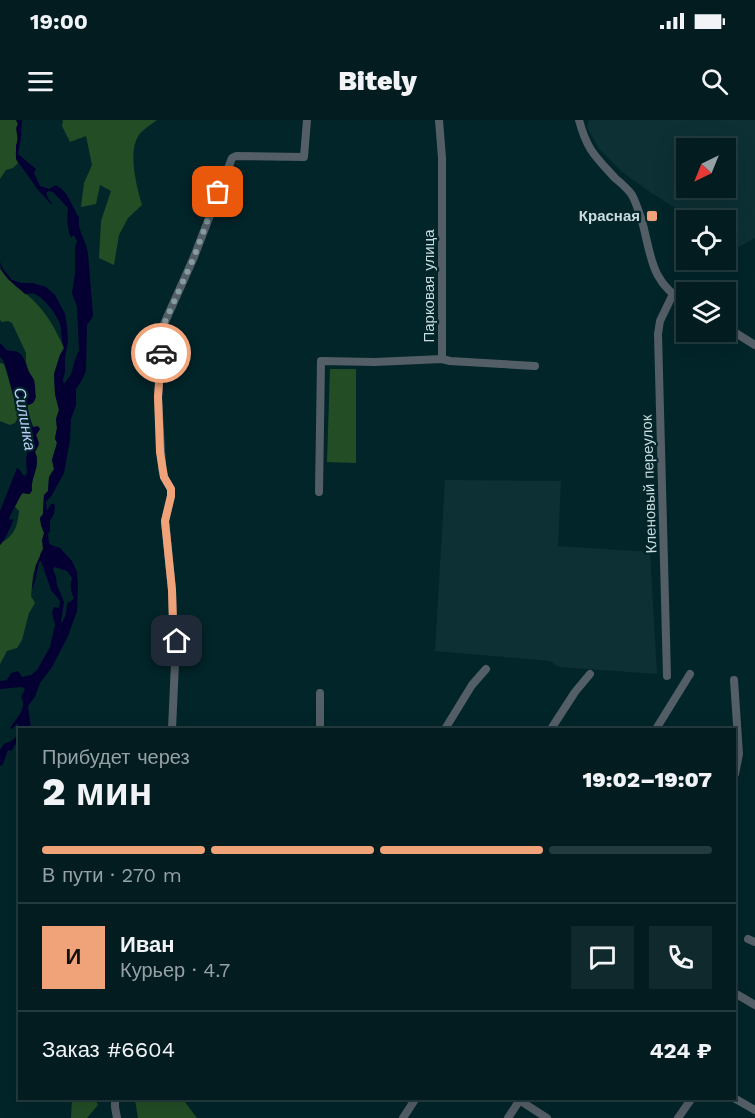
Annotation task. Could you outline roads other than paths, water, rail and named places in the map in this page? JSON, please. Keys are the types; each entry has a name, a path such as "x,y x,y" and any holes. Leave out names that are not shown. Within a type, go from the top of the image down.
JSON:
{"street":[{"path":"172,728 177,641 173,623 165,521 171,489 162,468 158,397 164,324 194,257 232,158 236,156 304,157 307,120"},
{"name":"Парковая улица","path":"439,120 442,158 442,359 535,366"},
{"path":"579,120 585,142 593,155 631,194 639,213 652,265 665,286 676,296"},
{"name":"Кленовый переулок","path":"667,676 658,334 660,321 673,294"},
{"path":"736,333 755,345"},
{"path":"319,492 321,361 375,362 442,359"},
{"path":"446,728 472,686 486,669"},
{"path":"552,728 575,692 590,674"},
{"path":"657,728 690,674"},
{"path":"734,680 739,754 736,769"},
{"path":"320,693 320,728"},
{"path":"738,995 755,1005"},
{"path":"736,1099 755,1110"},
{"path":"115,1100 117,1118"},
{"path":"403,1118 415,1100"},
{"path":"508,1118 518,1100"},
{"path":"520,1100 547,1118"},
{"path":"678,1118 691,1100"}],"water":[{"path":"16,120 22,120 18,154 36,169 34,173 40,186 49,189 56,185 64,191 79,217 79,227 88,253 93,316 87,325 86,371 76,389 76,405 71,419 64,473 46,502 47,511 51,504 55,506 50,521 49,543 60,548 72,561 77,572 77,611 68,636 28,706 31,728 18,728 18,742 12,751 8,750 0,766 2,747 16,737 18,723 12,729 10,728 22,709 21,697 25,689 22,687 0,689 0,681 7,680 11,673 18,671 22,677 31,675 37,670 50,647 55,625 52,612 54,607 59,608 60,601 51,590 41,561 32,589 32,587 36,565 43,549 44,533 40,518 43,514 44,495 48,491 49,477 54,469 52,460 57,443 56,419 59,410 54,374 64,348 60,324 53,311 38,295 25,294 13,284 3,272 0,262 12,280 46,287 55,295 65,314 68,342 64,385 70,376 79,351 77,307 72,293 77,241 74,235 71,238 68,208 53,192 49,191 46,193 53,204 51,204 16,159 18,139 16,128 18,124","holes":["55,567 67,571 72,578 71,588 74,598 67,603 62,623 64,602 53,569"]},
{"name":"Силинка","path":"0,343 8,351 17,352 23,357 34,380 35,398 28,405 28,413 33,427 38,426 40,429 36,435 39,443 35,452 37,462 32,491 21,495 9,518 13,519 11,526 0,545 0,511 17,468 24,476 27,474 26,459 29,443 26,428 17,411 7,371 0,357"}],"place":[{"name":"Красная","path":"652,216"}]}
